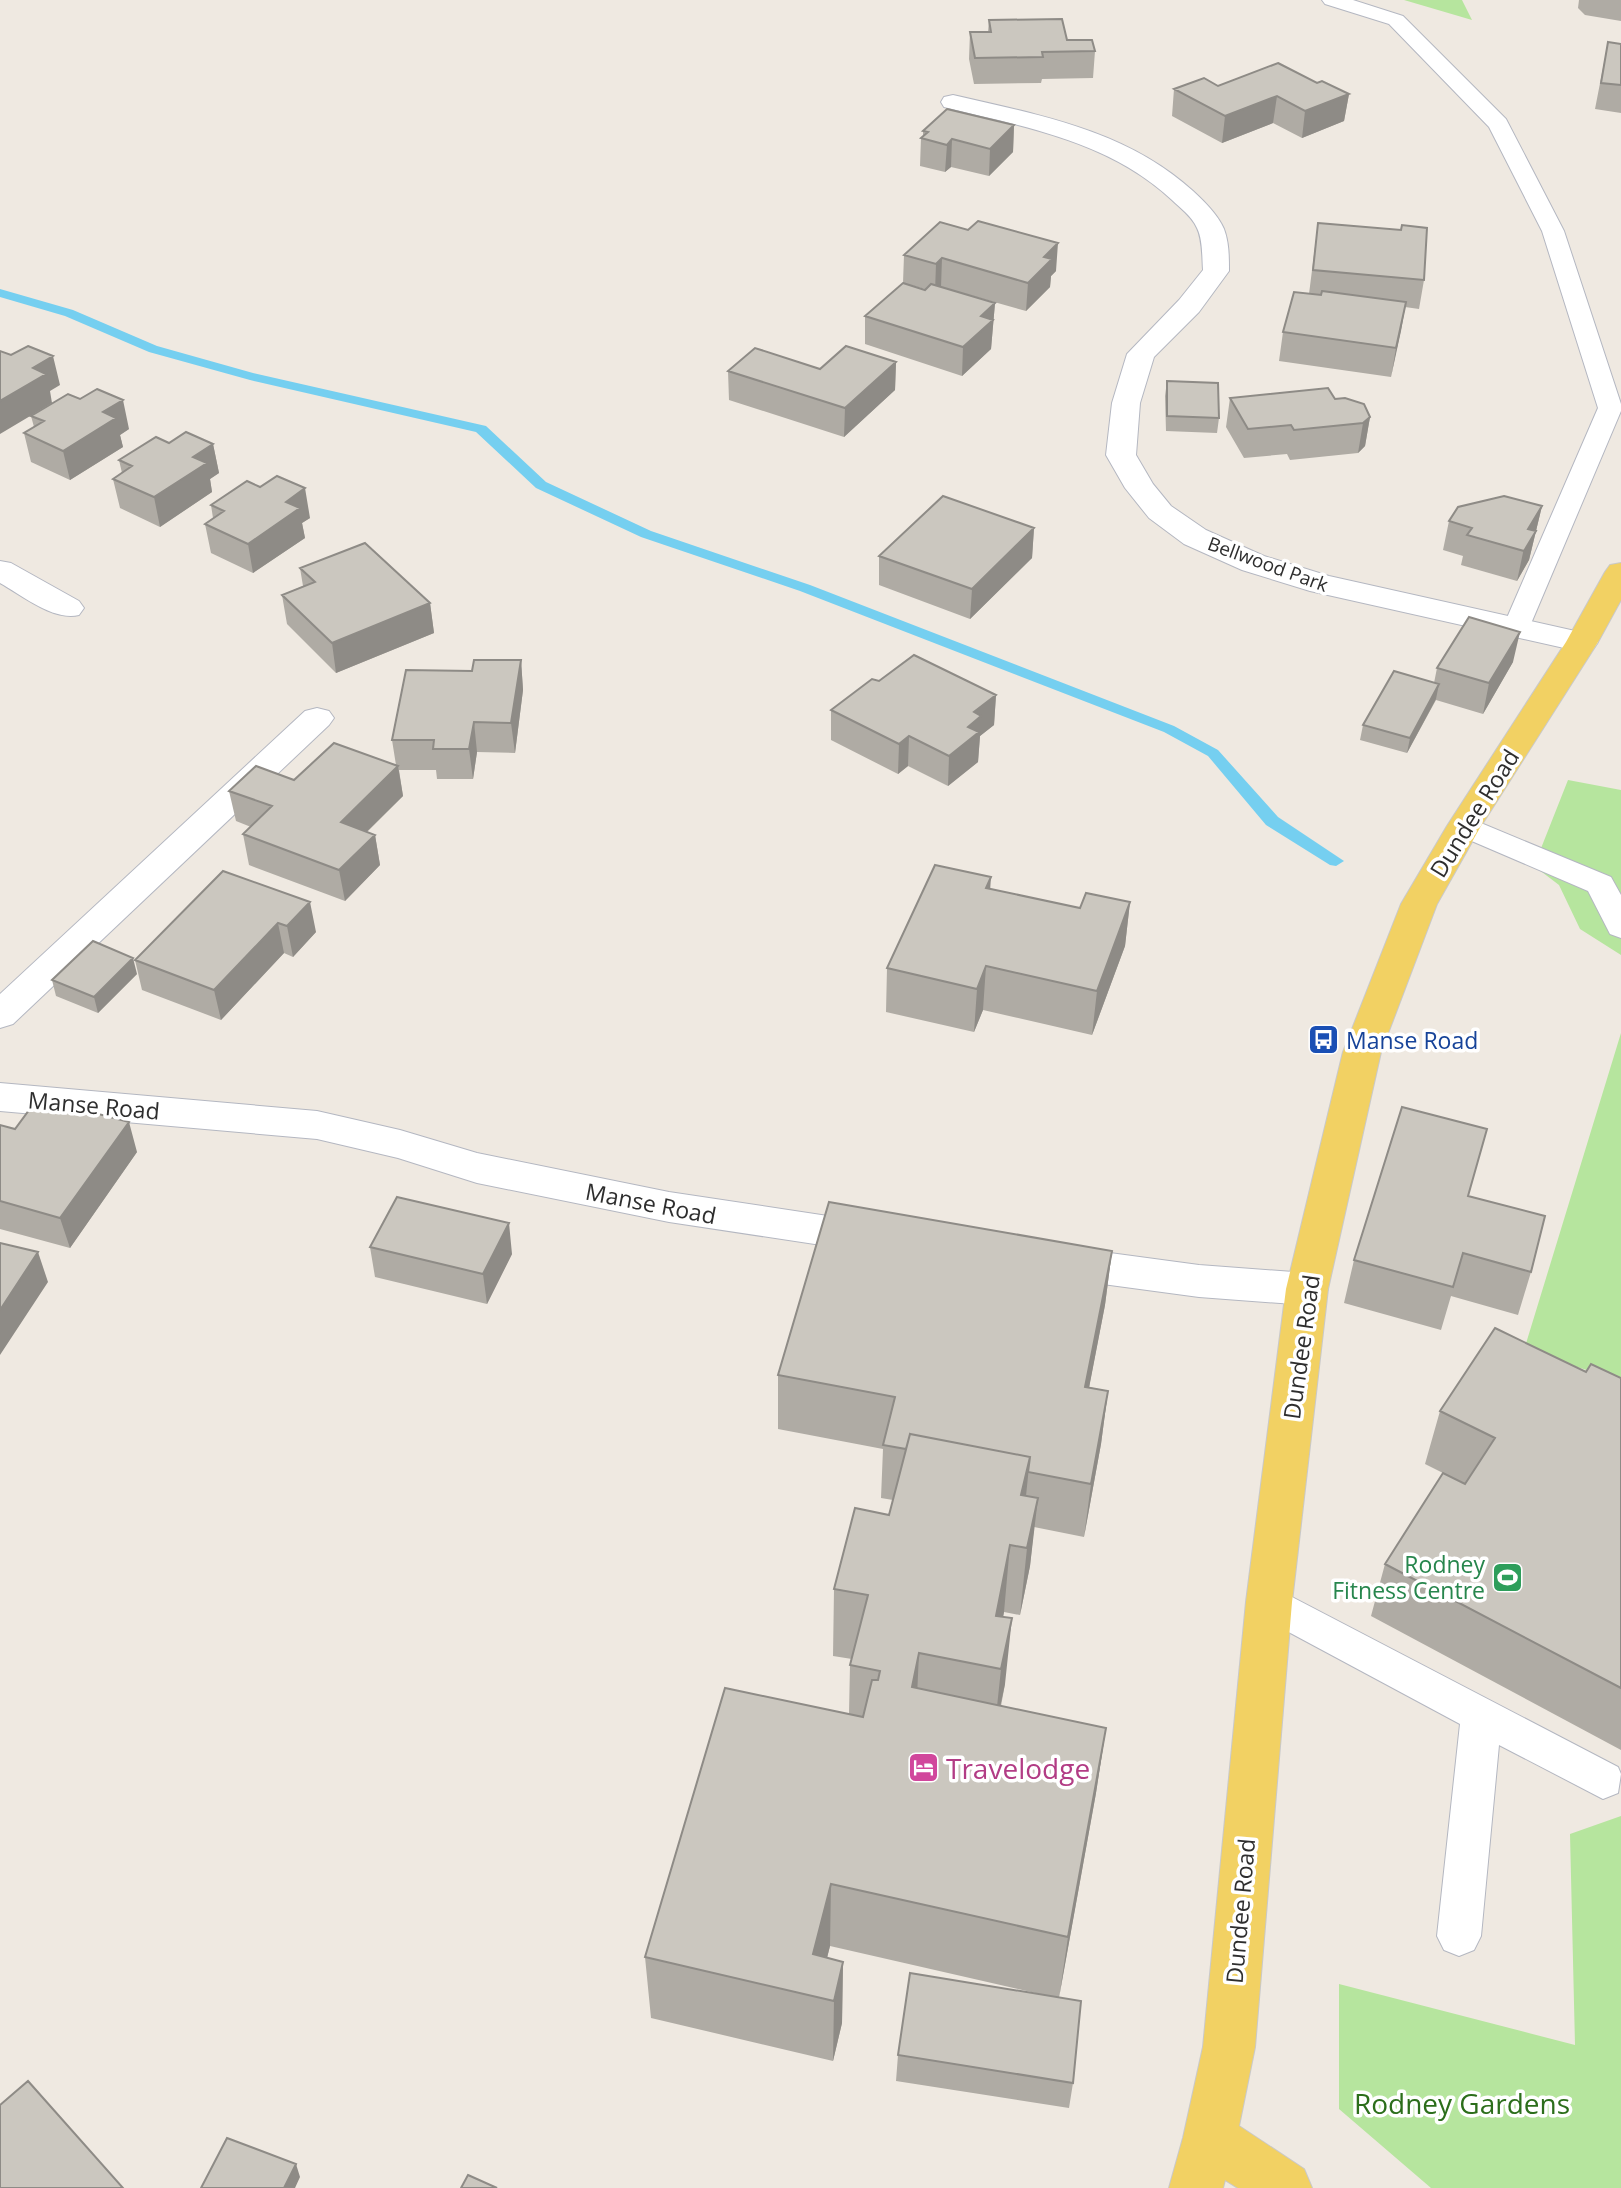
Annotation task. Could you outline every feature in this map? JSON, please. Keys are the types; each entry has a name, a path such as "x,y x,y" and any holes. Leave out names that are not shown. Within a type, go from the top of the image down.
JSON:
{"main road":[{"name":"Dundee Road","path":"1196,2188 1229,2047 1269,1602 1307,1289 1362,1052 1419,904 1464,826 1582,642 1621,572"},
{"path":"1210,2137 1285,2188"}],"street":[{"name":"Bellwood Park","path":"953,102 1056,126 1136,159 1177,191 1210,227 1216,271 1189,306 1141,354 1126,403 1121,455 1140,488 1160,512 1195,537 1253,563 1321,584 1582,642"},
{"path":"0,570 68,608"},
{"path":"0,1014 317,718"},
{"name":"Manse Road","path":"0,1097 317,1125 400,1144 477,1168 669,1207 914,1243"},
{"path":"1023,1258 1199,1281 1307,1289"}],"lane":[{"path":"1332,0 1396,20 1498,124 1553,231 1610,408 1517,627"},
{"path":"1464,826 1611,879 1621,927"},
{"path":"1269,1602 1603,1780"},
{"path":"1459,1936 1481,1715"}],"green space":[{"path":"1404,0 1462,0 1472,20"},
{"path":"1568,780 1621,790 1621,955 1580,929 1559,885 1534,866"},
{"path":"1621,1033 1621,1381 1524,1350"},
{"name":"Rodney Gardens","path":"1621,1816 1621,2188 1431,2188 1339,2109 1339,1984 1575,2045 1570,1834"}],"building":[{"path":"1062,19 1067,40 1092,40 1095,51 1042,52 1043,57 975,58 970,32 991,32 989,20"},
{"path":"1608,42 1621,44 1621,85 1601,83"},
{"path":"1278,63 1317,83 1322,81 1349,94 1305,111 1277,96 1225,116 1174,89 1204,78 1218,86"},
{"path":"947,109 1014,125 990,149 952,139 947,145 921,138 928,132 923,131"},
{"path":"978,221 1058,243 1044,257 1052,259 1028,283 942,258 936,264 904,255 940,222 968,230"},
{"path":"1318,223 1401,230 1402,225 1427,228 1424,280 1313,270"},
{"path":"903,283 925,290 931,284 995,303 981,316 993,320 963,347 865,316"},
{"path":"1322,291 1406,302 1396,348 1283,332 1294,292 1321,295"},
{"path":"28,346 53,356 33,368 46,374 0,401 0,351 11,355"},
{"path":"846,346 896,362 845,408 728,371 755,348 820,369"},
{"path":"1167,381 1218,383 1219,418 1167,416"},
{"path":"1328,388 1335,399 1345,398 1364,404 1370,417 1363,423 1294,430 1291,425 1248,429 1230,398"},
{"path":"97,389 123,400 103,412 116,418 63,451 24,433 44,421 31,416 68,394 80,399"},
{"path":"186,432 213,444 193,457 207,463 154,497 113,479 132,466 119,460 156,437 169,443"},
{"path":"277,476 305,488 286,502 300,508 248,544 205,524 224,511 211,505 247,481 260,487"},
{"path":"943,496 1034,528 972,589 879,556"},
{"path":"1504,496 1542,506 1528,529 1536,531 1524,551 1467,535 1472,528 1449,521 1458,507"},
{"path":"365,543 430,603 332,643 282,595 315,582 300,568"},
{"path":"1469,617 1520,632 1489,683 1437,668"},
{"path":"914,655 996,695 974,712 981,716 968,727 979,732 949,756 909,736 899,744 831,710 872,679 879,681"},
{"path":"474,660 521,660 511,723 474,722 469,749 433,749 434,740 392,740 406,670 472,671"},
{"path":"1394,671 1439,684 1410,738 1363,725"},
{"path":"334,743 398,766 341,822 375,835 339,870 243,834 272,806 229,791 256,766 294,780"},
{"path":"935,865 991,877 986,888 1080,908 1086,893 1130,902 1097,991 986,966 977,989 887,968"},
{"path":"223,871 310,902 287,926 278,923 214,990 135,960"},
{"path":"93,941 133,958 94,997 52,980"},
{"path":"38,1098 129,1122 60,1218 0,1201 0,1125 15,1129"},
{"path":"1402,1107 1487,1129 1468,1196 1545,1216 1531,1272 1463,1253 1453,1287 1354,1260"},
{"path":"397,1197 509,1223 483,1274 370,1247"},
{"path":"829,1202 1112,1251 1085,1387 1108,1391 1091,1484 1028,1472 1030,1457 910,1434 906,1449 883,1445 895,1397 778,1375"},
{"path":"0,1243 38,1252 0,1310"},
{"name":"Rodney Fitness Centre","path":"1495,1328 1586,1372 1591,1364 1621,1378 1621,1688 1385,1564 1443,1473 1465,1484 1495,1438 1440,1411"},
{"name":"Travelodge","path":"910,1434 1030,1457 1021,1495 1038,1498 1027,1548 1010,1545 996,1616 1012,1618 1001,1669 919,1653 912,1687 1106,1728 1068,1937 831,1884 813,1954 843,1962 834,2001 645,1957 725,1688 863,1717 872,1680 878,1680 880,1671 850,1665 868,1595 834,1589 855,1508 889,1515"},
{"path":"910,1973 1081,2001 1073,2083 898,2055"},
{"path":"28,2081 123,2188 0,2188 0,2105"},
{"path":"227,2138 296,2164 284,2188 201,2188"},
{"path":"468,2175 497,2188 461,2188"}],"waterway":[{"path":"0,293 69,313 153,349 250,376 481,429 541,485 646,534 805,588 1169,729 1213,753 1272,821 1336,861"}],"place":[{"name":"Manse Road","path":"1323,1040"},
{"name":"Rodney Fitness Centre","path":"1508,1577"},
{"name":"Travelodge","path":"923,1768"}]}
